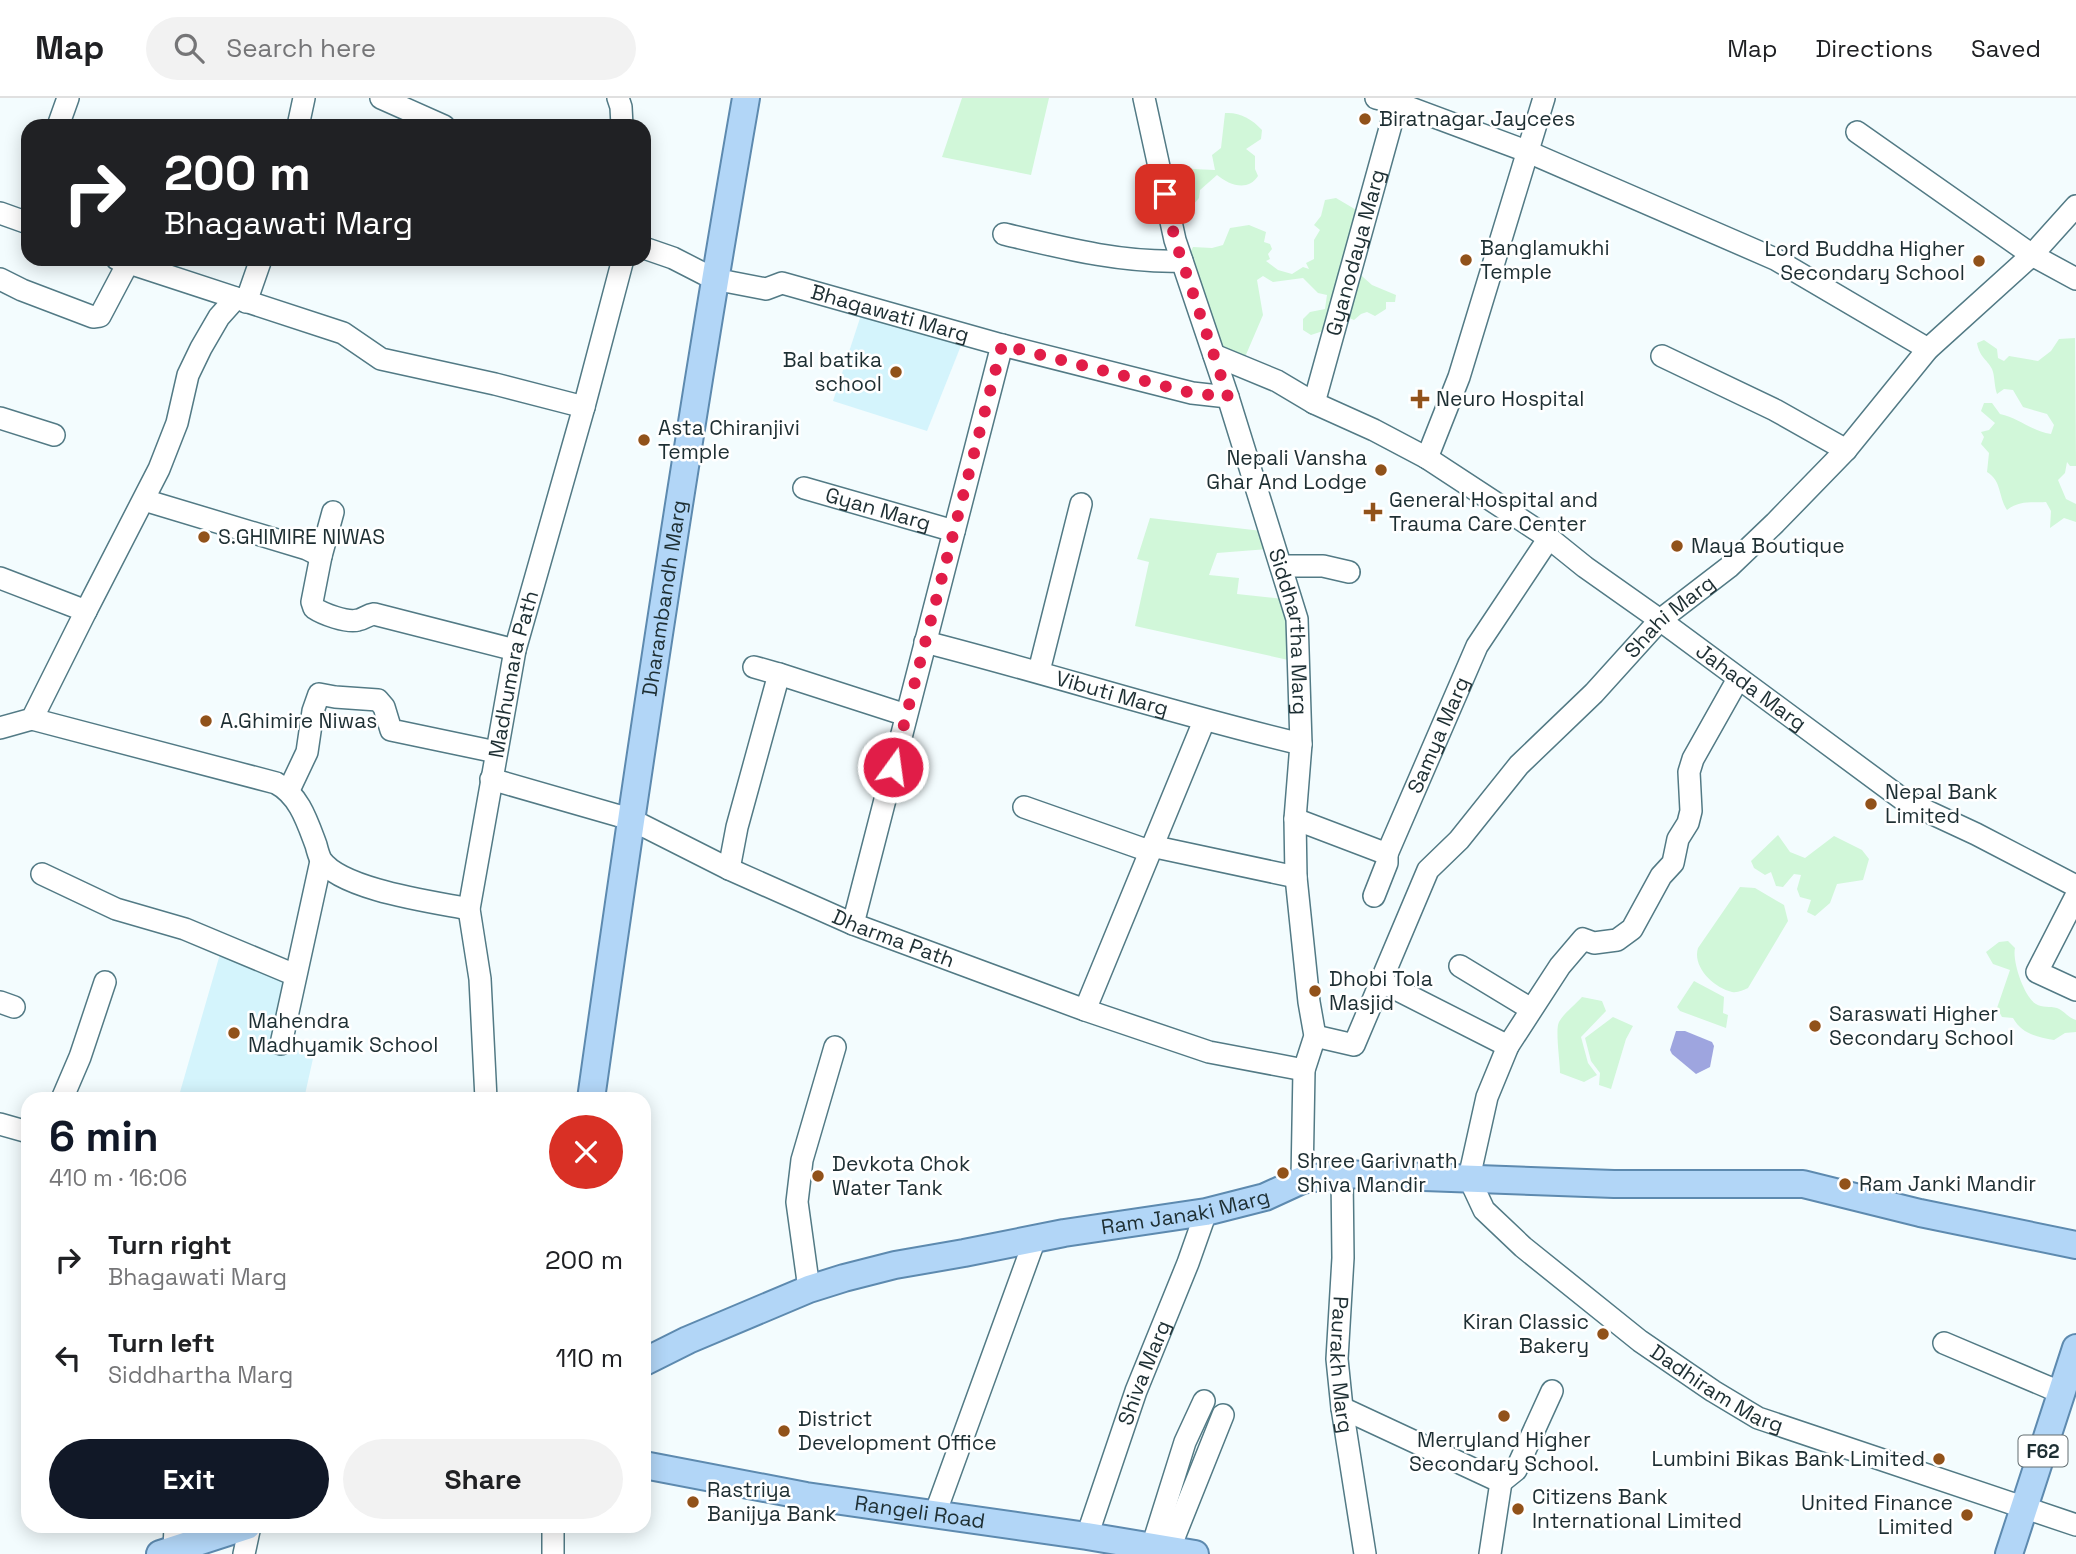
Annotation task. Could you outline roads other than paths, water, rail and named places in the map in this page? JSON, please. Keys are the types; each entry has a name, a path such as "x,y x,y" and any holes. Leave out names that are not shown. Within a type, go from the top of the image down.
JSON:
{"main road":[{"name":"Dharambandh Marg","path":"592,1092 630,819 714,279 746,98"},
{"name":"Ram Janaki Marg","path":"651,1359 688,1340 809,1289 895,1265 1035,1239 1206,1212 1265,1197 1302,1180 1342,1174 1615,1184 1803,1184 1920,1213 2076,1245"},
{"name":"F62","path":"2010,1554 2024,1509 2066,1399 2076,1348"},
{"name":"Rangeli Road","path":"651,1466 806,1496 935,1514 1083,1545 1172,1550"},
{"path":"170,1543 216,1533"}],"street":[{"path":"60,119 68,98"},
{"path":"300,119 304,98"},
{"path":"381,98 428,119"},
{"path":"618,98 621,119"},
{"name":"Siddhartha Marg","path":"1144,98 1175,240 1228,397 1297,619 1301,744 1296,819 1296,877 1315,1036 1304,1070 1302,1180"},
{"path":"1376,98 1397,103 1526,151 1775,259 1928,349"},
{"path":"1427,458 1459,377 1544,98"},
{"name":"Gyanodaya Marg","path":"1314,404 1397,103"},
{"path":"1857,132 2032,255 2076,279"},
{"name":"Shahi Marg","path":"1315,1036 1354,1045 1428,870 1459,840 1519,765 1594,693 1660,620 1729,567 1846,450 1928,349 2032,255 2076,206"},
{"path":"0,214 21,216"},
{"path":"1004,234 1087,253 1158,262 1182,261"},
{"name":"Bhagawati Marg","path":"651,250 673,258 714,279 766,289 782,283 1002,345 1192,393 1228,397"},
{"path":"0,279 93,317 100,316 121,266"},
{"path":"138,266 343,333 381,359 584,407"},
{"path":"32,719 144,499 177,423 188,375 212,327 241,300 258,266"},
{"name":"Madhumara Path","path":"486,1092 480,979 469,909 515,650 621,266"},
{"path":"853,924 1002,345"},
{"name":"Jahada Marg","path":"1214,355 1277,381 1314,404 1374,430 1427,458 1549,538 1905,801 2076,886"},
{"path":"1662,356 1775,410 1846,450"},
{"path":"0,418 54,435"},
{"name":"Gyan Marg","path":"804,488 954,531"},
{"path":"144,499 307,549 321,556"},
{"path":"1039,671 1081,504"},
{"path":"333,512 312,602 319,612 351,620 360,620 368,614 374,614 515,650"},
{"name":"Samya Marg","path":"1374,895 1387,863 1387,854 1477,646 1549,538"},
{"path":"1281,566 1323,566 1349,572"},
{"path":"0,578 86,611"},
{"name":"Vibuti Marg","path":"925,642 1039,671 1204,721 1301,744"},
{"path":"754,667 906,715"},
{"path":"729,869 737,827 779,674"},
{"path":"1469,1178 1487,1097 1508,1046 1531,1009 1560,966 1583,939 1594,943 1617,940 1632,929 1661,876 1673,863 1678,839 1688,823 1691,811 1689,772 1693,759 1738,679"},
{"path":"289,790 307,752 313,711 319,694 378,700 384,707 391,730 496,752"},
{"path":"0,728 32,719 149,751 221,767 276,783 289,790 307,819 321,861 281,1044"},
{"path":"1085,1010 1204,721"},
{"name":"Dharma Path","path":"491,779 630,819 729,869 853,924 1085,1010 1209,1052 1304,1070"},
{"path":"1024,807 1150,848 1296,877"},
{"path":"1296,819 1387,854"},
{"path":"321,861 346,880 400,896 469,909"},
{"path":"42,874 116,909 185,929 295,975"},
{"path":"2076,896 2037,972 2076,990"},
{"path":"1460,966 1531,1009"},
{"path":"1380,981 1508,1046"},
{"path":"65,1092 80,1057 105,982"},
{"path":"809,1289 797,1202 799,1181 802,1160 835,1047"},
{"path":"0,1124 21,1130"},
{"name":"Paurakh Marg","path":"1342,1174 1343,1258 1338,1359 1342,1408 1365,1554"},
{"name":"Dadhiram Marg","path":"1469,1178 1484,1210 1524,1247 1640,1341 1736,1405 1759,1418 2076,1525"},
{"name":"Shiva Marg","path":"1083,1545 1136,1391 1206,1212"},
{"path":"935,1514 1035,1239"},
{"path":"1944,1343 2066,1399"},
{"path":"1490,1554 1501,1482 1516,1469 1552,1391"},
{"path":"1172,1550 1188,1437 1204,1401"},
{"path":"1342,1408 1501,1482"},
{"path":"1172,1550 1223,1415"},
{"path":"1188,1437 1211,1445"},
{"path":"244,1554 248,1533"},
{"path":"553,1533 553,1554"}],"water":[{"path":"1676,1031 1685,1031 1712,1042 1714,1046 1710,1067 1696,1074 1672,1054 1670,1050"}],"place":[{"name":"Biratnagar Jaycees","path":"1365,119"},
{"name":"Banglamukhi Temple","path":"1466,260"},
{"name":"Lord Buddha Higher Secondary School","path":"1979,261"},
{"name":"Bal batika school","path":"896,372"},
{"name":"Neuro Hospital","path":"1420,399"},
{"name":"Asta Chiranjivi Temple","path":"644,440"},
{"name":"Nepali Vansha Ghar And Lodge","path":"1381,470"},
{"name":"General Hospital and Trauma Care Center","path":"1373,512"},
{"name":"S.GHIMIRE NIWAS","path":"204,537"},
{"name":"Maya Boutique","path":"1677,546"},
{"name":"A.Ghimire Niwas","path":"206,721"},
{"name":"Nepal Bank Limited","path":"1871,804"},
{"name":"Dhobi Tola Masjid","path":"1315,991"},
{"name":"Saraswati Higher Secondary School","path":"1815,1026"},
{"name":"Mahendra Madhyamik School","path":"234,1033"},
{"name":"Shree Garivnath Shiva Mandir","path":"1283,1173"},
{"name":"Devkota Chok Water Tank","path":"818,1176"},
{"name":"Ram Janki Mandir","path":"1845,1184"},
{"name":"Kiran Classic Bakery","path":"1603,1334"},
{"name":"Merryland Higher Secondary School.","path":"1504,1416"},
{"name":"District Development Office","path":"784,1431"},
{"name":"Lumbini Bikas Bank Limited","path":"1939,1459"},
{"name":"Rastriya Banijya Bank","path":"693,1502"},
{"name":"Citizens Bank International Limited","path":"1518,1509"},
{"name":"United Finance Limited","path":"1967,1515"}]}
